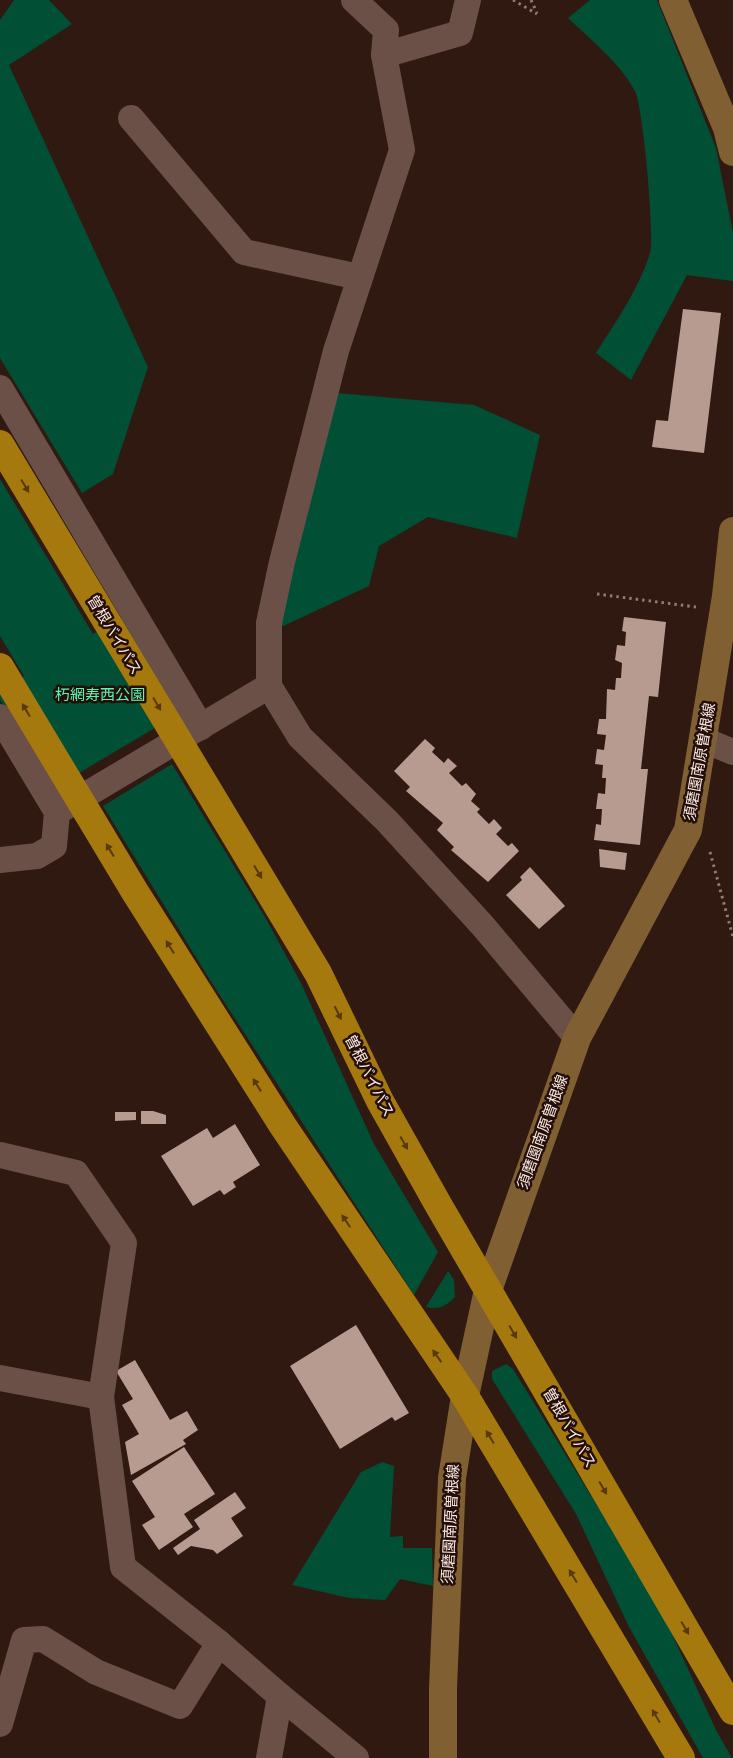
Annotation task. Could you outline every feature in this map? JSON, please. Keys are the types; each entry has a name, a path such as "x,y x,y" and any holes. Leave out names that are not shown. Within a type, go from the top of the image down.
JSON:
{"highway":[{"name":"曽根バイパス","path":"0,444 318,973 380,1100 488,1290 733,1711"},
{"path":"5,675 135,892 283,1126 465,1396 680,1758"}],"main road":[{"path":"673,0 727,128 733,152"},
{"name":"須磨園南原曽根線","path":"443,1758 443,1688 452,1478 465,1396 488,1290 577,1038 688,830 724,610 733,530"}],"street":[{"path":"354,0 386,30 384,55 402,150 336,351 280,571 269,623 269,686 300,736 387,821 483,926 577,1038"},
{"path":"384,55 460,32 468,0"},
{"path":"131,118 244,252 359,277"},
{"path":"0,388 200,726"},
{"path":"57,812 269,686"},
{"path":"0,717 57,812 54,846 37,856 0,860"},
{"path":"704,740 733,752"},
{"path":"0,1155 76,1173 124,1243 101,1397 122,1567 219,1643 356,1758"},
{"path":"0,1378 101,1397"},
{"path":"0,1724 24,1640 44,1639 96,1672 180,1706 219,1643"},
{"path":"269,1758 280,1696"}],"path":[{"path":"513,0 537,14 531,0"},
{"path":"597,594 724,610"},
{"path":"688,830 710,853 733,937"}],"green space":[{"path":"14,0 49,0 72,24 9,65 148,367 113,474 82,493 0,358 0,20"},
{"path":"590,0 657,0 716,148 733,233 733,281 687,275 631,380 596,353 633,292 650,253 650,199 645,145 638,102 629,80 613,61 568,18"},
{"path":"337,393 474,405 540,435 517,538 428,517 379,546 369,586 277,629"},
{"name":"朽網寿西公園","path":"0,479 93,634 122,617 180,713 54,788 0,700 0,690 24,676 0,636"},
{"path":"172,764 265,917 301,983 374,1144 438,1252 414,1295 210,980 103,806"},
{"path":"448,1271 454,1280 455,1297 449,1303 442,1306 435,1308 426,1307"},
{"path":"506,1364 513,1369 660,1608 716,1730 732,1758 703,1758 629,1627 576,1514 492,1379 492,1371"},
{"path":"382,1462 394,1466 390,1537 403,1536 403,1548 432,1548 433,1586 400,1579 385,1600 349,1598 292,1585 361,1472"}],"building":[{"path":"683,309 721,313 704,453 652,447 656,420 668,421"},
{"path":"624,617 666,622 658,697 649,696 641,769 648,769 640,845 594,840 596,824 601,825 602,809 596,809 598,793 605,794 606,778 602,778 603,765 595,764 597,749 604,750 606,735 597,734 599,719 606,719 607,689 615,690 616,678 621,678 622,663 615,660 617,645 625,646 626,632 622,631"},
{"path":"425,739 435,748 432,752 444,763 448,758 457,766 449,773 462,786 466,783 476,794 471,801 480,809 477,812 489,824 494,819 502,828 496,834 508,846 512,843 519,851 488,882 451,850 454,847 437,830 443,823 406,791 410,787 394,771"},
{"path":"599,849 627,853 625,870 600,867"},
{"path":"530,867 565,906 539,929 506,895 522,880 520,877"},
{"path":"141,1111 153,1111 166,1115 166,1124 141,1124"},
{"path":"115,1112 136,1112 136,1120 115,1121"},
{"path":"235,1124 260,1165 233,1182 236,1187 224,1195 220,1190 193,1206 161,1156 207,1128 213,1138"},
{"path":"356,1325 409,1413 395,1421 392,1417 340,1449 290,1366"},
{"path":"135,1360 170,1420 187,1411 198,1430 183,1440 186,1444 131,1475 125,1442 139,1434 122,1405 133,1399 116,1371"},
{"path":"184,1447 215,1494 184,1514 193,1527 159,1550 142,1525 155,1517 132,1481"},
{"path":"235,1492 246,1508 231,1518 243,1536 217,1554 213,1550 191,1546 178,1555 173,1548 200,1529 194,1520"}]}
